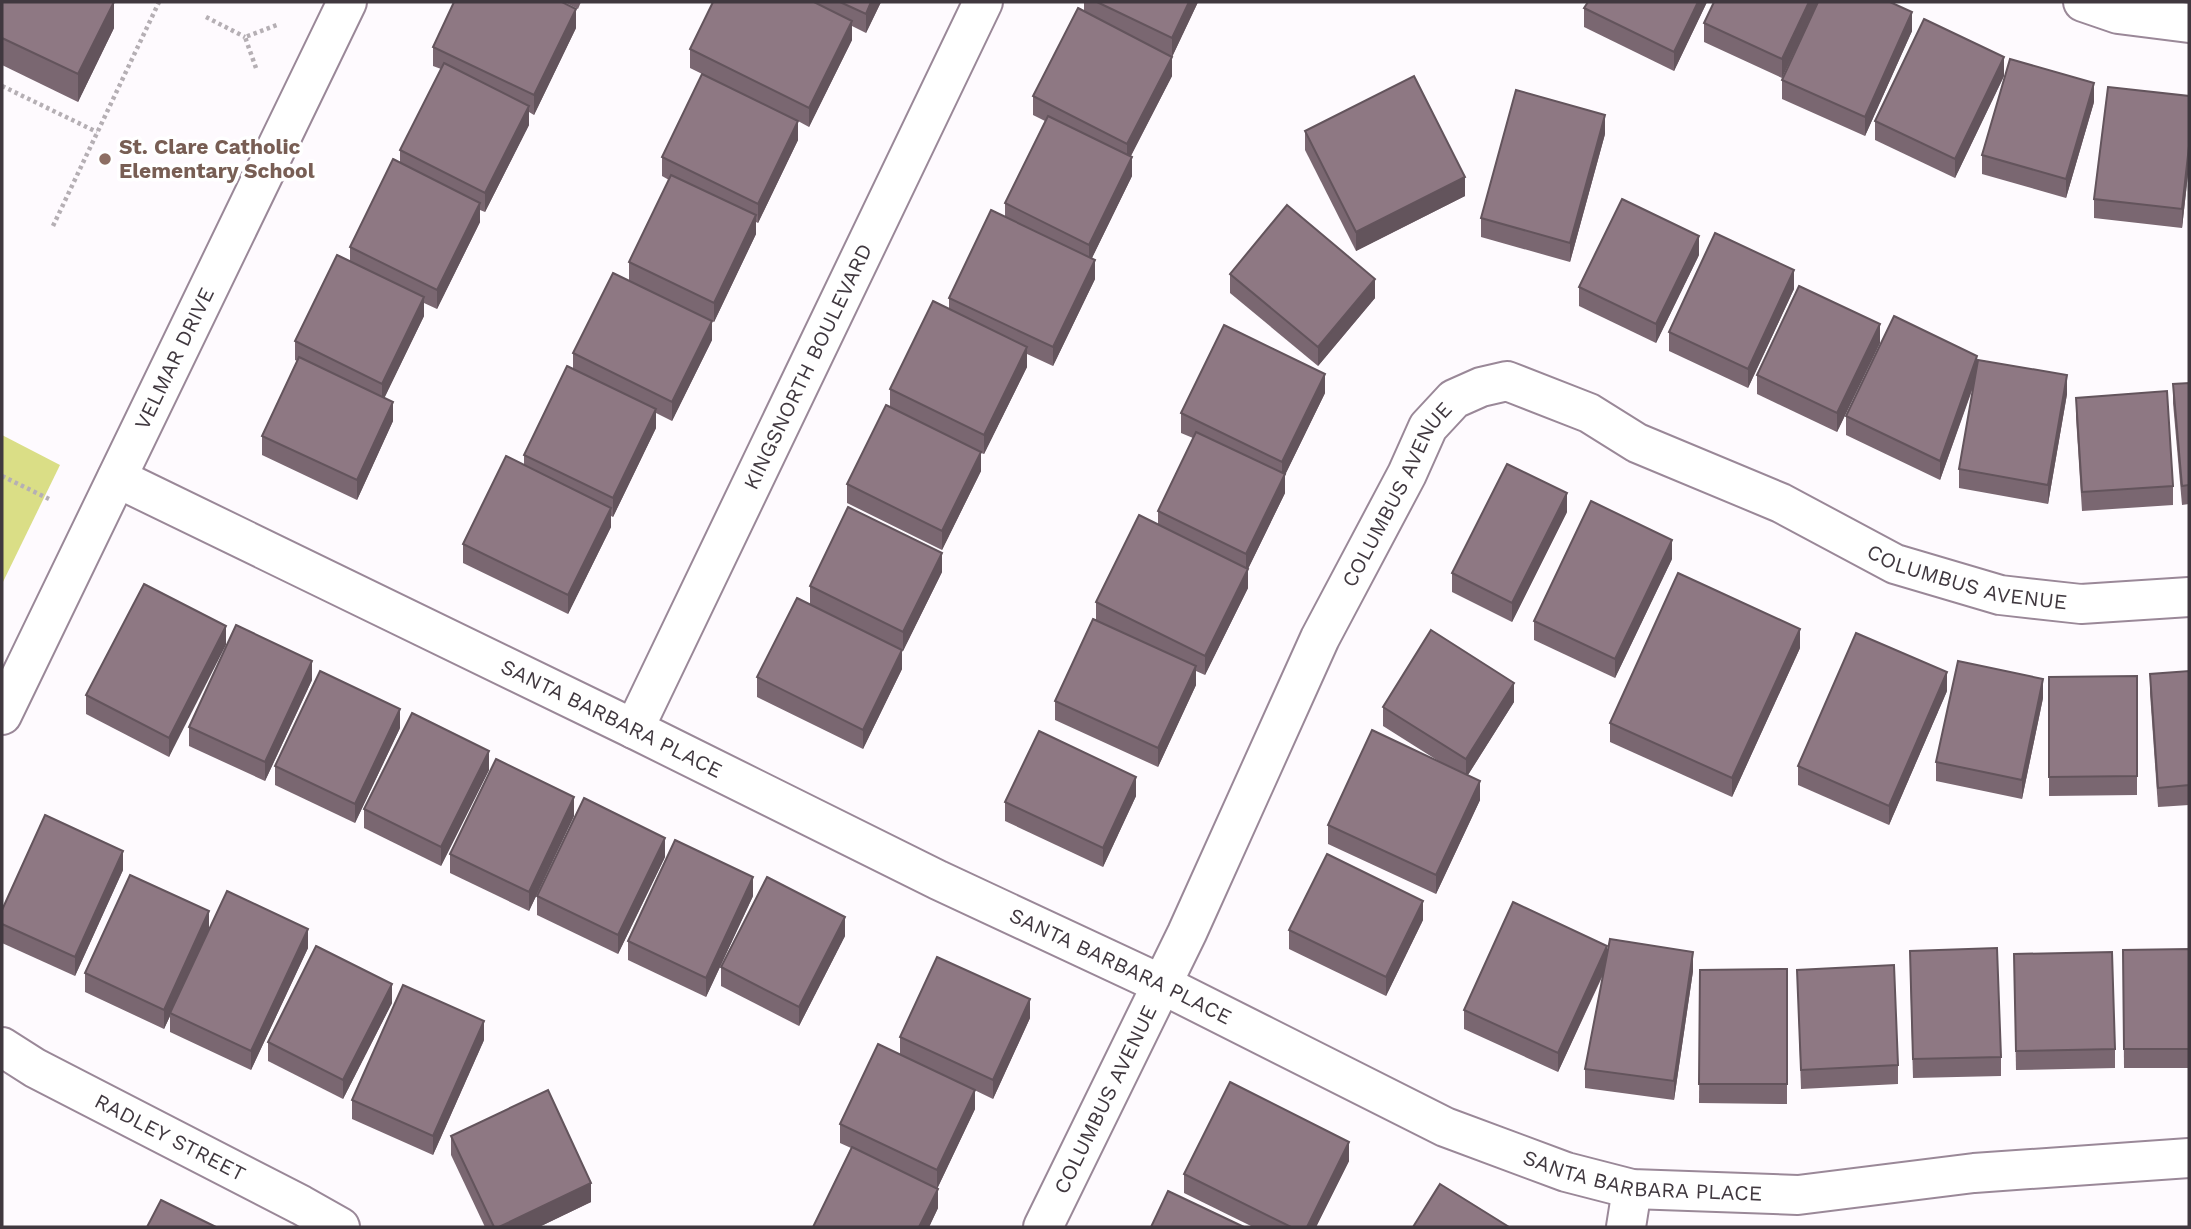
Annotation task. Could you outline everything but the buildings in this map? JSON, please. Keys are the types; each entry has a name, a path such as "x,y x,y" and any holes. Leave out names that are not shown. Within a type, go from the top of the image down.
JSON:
{"street":[{"name":"VELMAR DRIVE","path":"2,715 347,2"},
{"name":"KINGSNORTH BOULEVARD","path":"634,729 983,2"},
{"path":"2083,2 2118,14 2189,23"},
{"name":"COLUMBUS AVENUE","path":"1043,1227 1163,985 1320,638 1429,427 1454,399 1481,387 1507,382 1589,413 1637,443 1781,503 1895,564 2000,595 2081,604 2189,597"},
{"name":"SANTA BARBARA PLACE","path":"117,478 938,880 1163,985 1445,1126 1566,1172 1632,1189 1798,1195 1974,1173 2189,1158"},
{"name":"RADLEY STREET","path":"2,1047 35,1068 340,1227"},
{"path":"1626,1227 1632,1189"}],"path":[{"path":"52,226 159,2"},
{"path":"206,17 245,37 256,68"},
{"path":"245,37 277,25"},
{"path":"2,86 97,132"},
{"path":"2,476 49,499"}],"green space":[{"path":"2,435 60,465 2,584"}],"place":[{"name":"St. Clare Catholic Elementary School","path":"105,159"}]}
